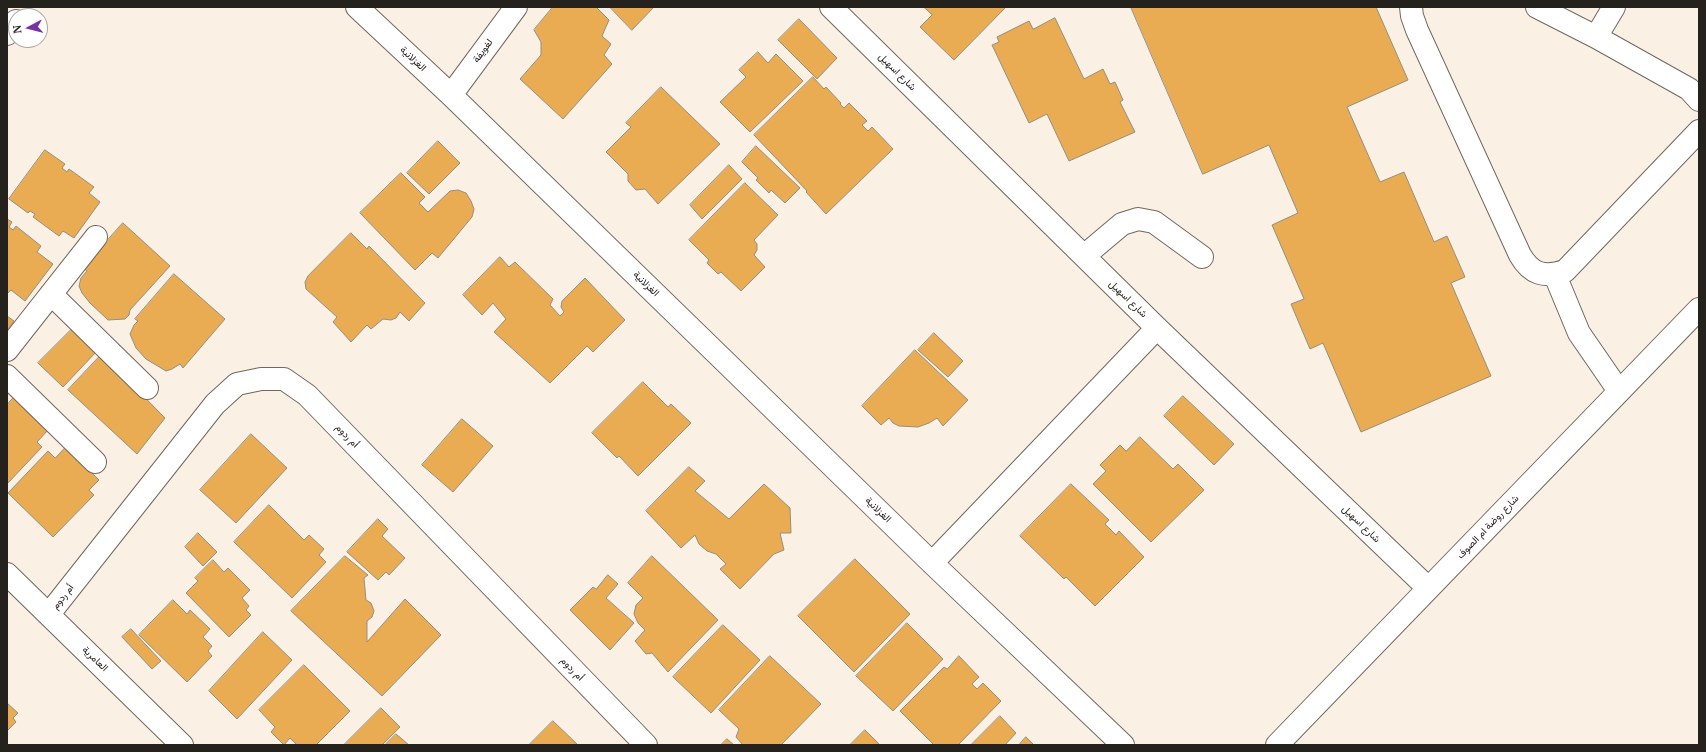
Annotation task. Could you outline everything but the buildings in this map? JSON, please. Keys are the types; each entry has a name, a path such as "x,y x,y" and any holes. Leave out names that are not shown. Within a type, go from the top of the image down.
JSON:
{"street":[{"name":"الغزلانية","path":"357,7 451,95 932,564 1123,745"},
{"name":"لغويفة","path":"451,95 516,7"},
{"name":"شارع اسهيل","path":"830,7 1157,328 1428,588"},
{"path":"1411,7 1412,16 1417,30 1520,255 1525,264 1534,271 1544,275 1555,275 1565,271 1574,264 1699,131"},
{"path":"1537,7 1596,37 1689,89 1699,100"},
{"path":"1596,37 1614,7"},
{"path":"1084,256 1122,224 1138,219 1154,222 1202,257"},
{"path":"7,350 96,237"},
{"path":"1555,275 1579,333 1619,392"},
{"path":"51,294 147,388"},
{"name":"شارع روضة ام الصوف","path":"1277,745 1699,309"},
{"path":"932,564 1157,328"},
{"path":"7,376 95,462"},
{"name":"أم ردوم","path":"49,614 215,404 237,384 261,379 284,379 307,395 646,745"},
{"name":"العامرية","path":"7,574 182,745"}]}
